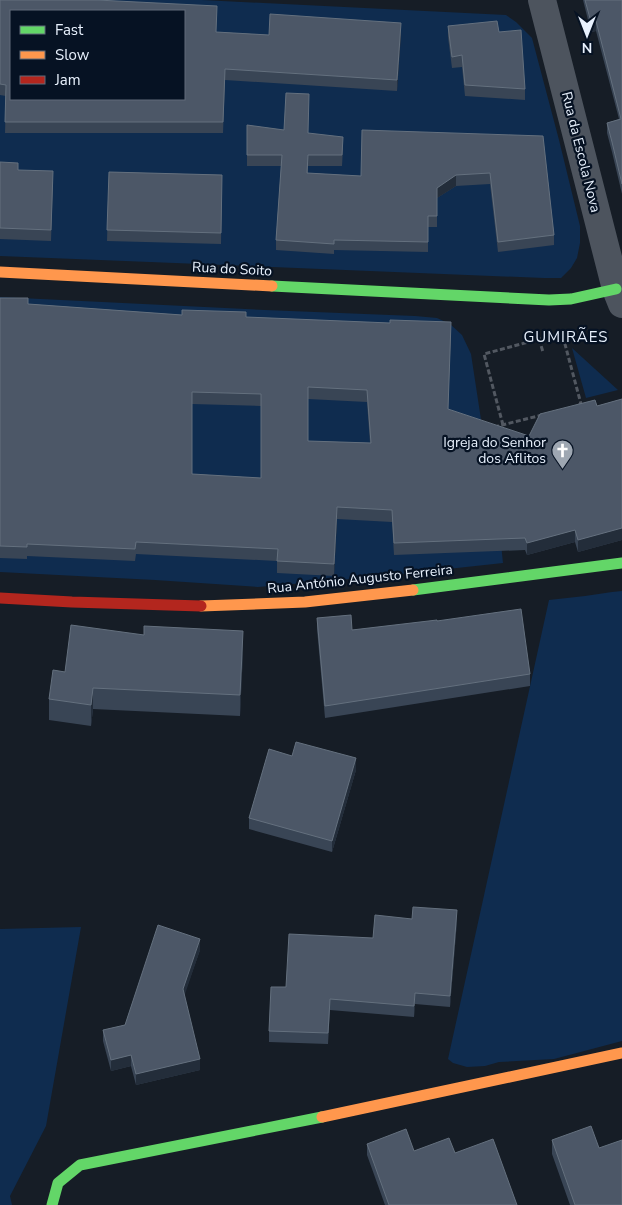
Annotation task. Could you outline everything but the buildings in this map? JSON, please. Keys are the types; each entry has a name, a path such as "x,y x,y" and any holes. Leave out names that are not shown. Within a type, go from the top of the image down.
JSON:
{"street":[{"name":"Rua da Escola Nova","path":"542,0 619,297"},
{"name":"Rua do Soito","path":"0,272 549,300 619,297"},
{"name":"Rua António Augusto Ferreira","path":"0,598 188,606 306,602 622,565"},
{"path":"52,1205 58,1183 80,1165 310,1120 622,1053"}],"path":[{"path":"504,425 484,354 562,333 581,404 573,406"},
{"path":"539,339 543,352"},
{"path":"500,434 498,426 549,412"}],"shaded area":[{"path":"0,0 202,0 506,15 532,38 580,226 580,243 577,258 571,268 561,278 0,256"},
{"path":"0,297 415,316 437,318 450,324 462,335 471,354 482,426 493,466 503,563 258,587 0,572"},
{"path":"572,348 618,390 586,398"},
{"path":"622,591 622,1041 554,1059 499,1062 485,1066 467,1067 453,1063 448,1059 549,600"},
{"path":"81,927 46,1126 10,1196 12,1205 0,1205 0,929"}],"traffic: fast":[{"path":"272,286 549,300 571,299 616,289"},
{"path":"413,590 622,563"},
{"path":"52,1205 58,1183 80,1165 322,1117"}],"traffic: slow":[{"path":"0,272 272,286"},
{"path":"201,606 305,602 413,590"},
{"path":"322,1117 622,1053"}],"traffic: jam":[{"path":"0,598 201,606"}],"place":[{"name":"Igreja do Senhor dos Aflitos","path":"562,469"}],"district":[{"name":"GUMIRÃES","path":"566,337"}]}
